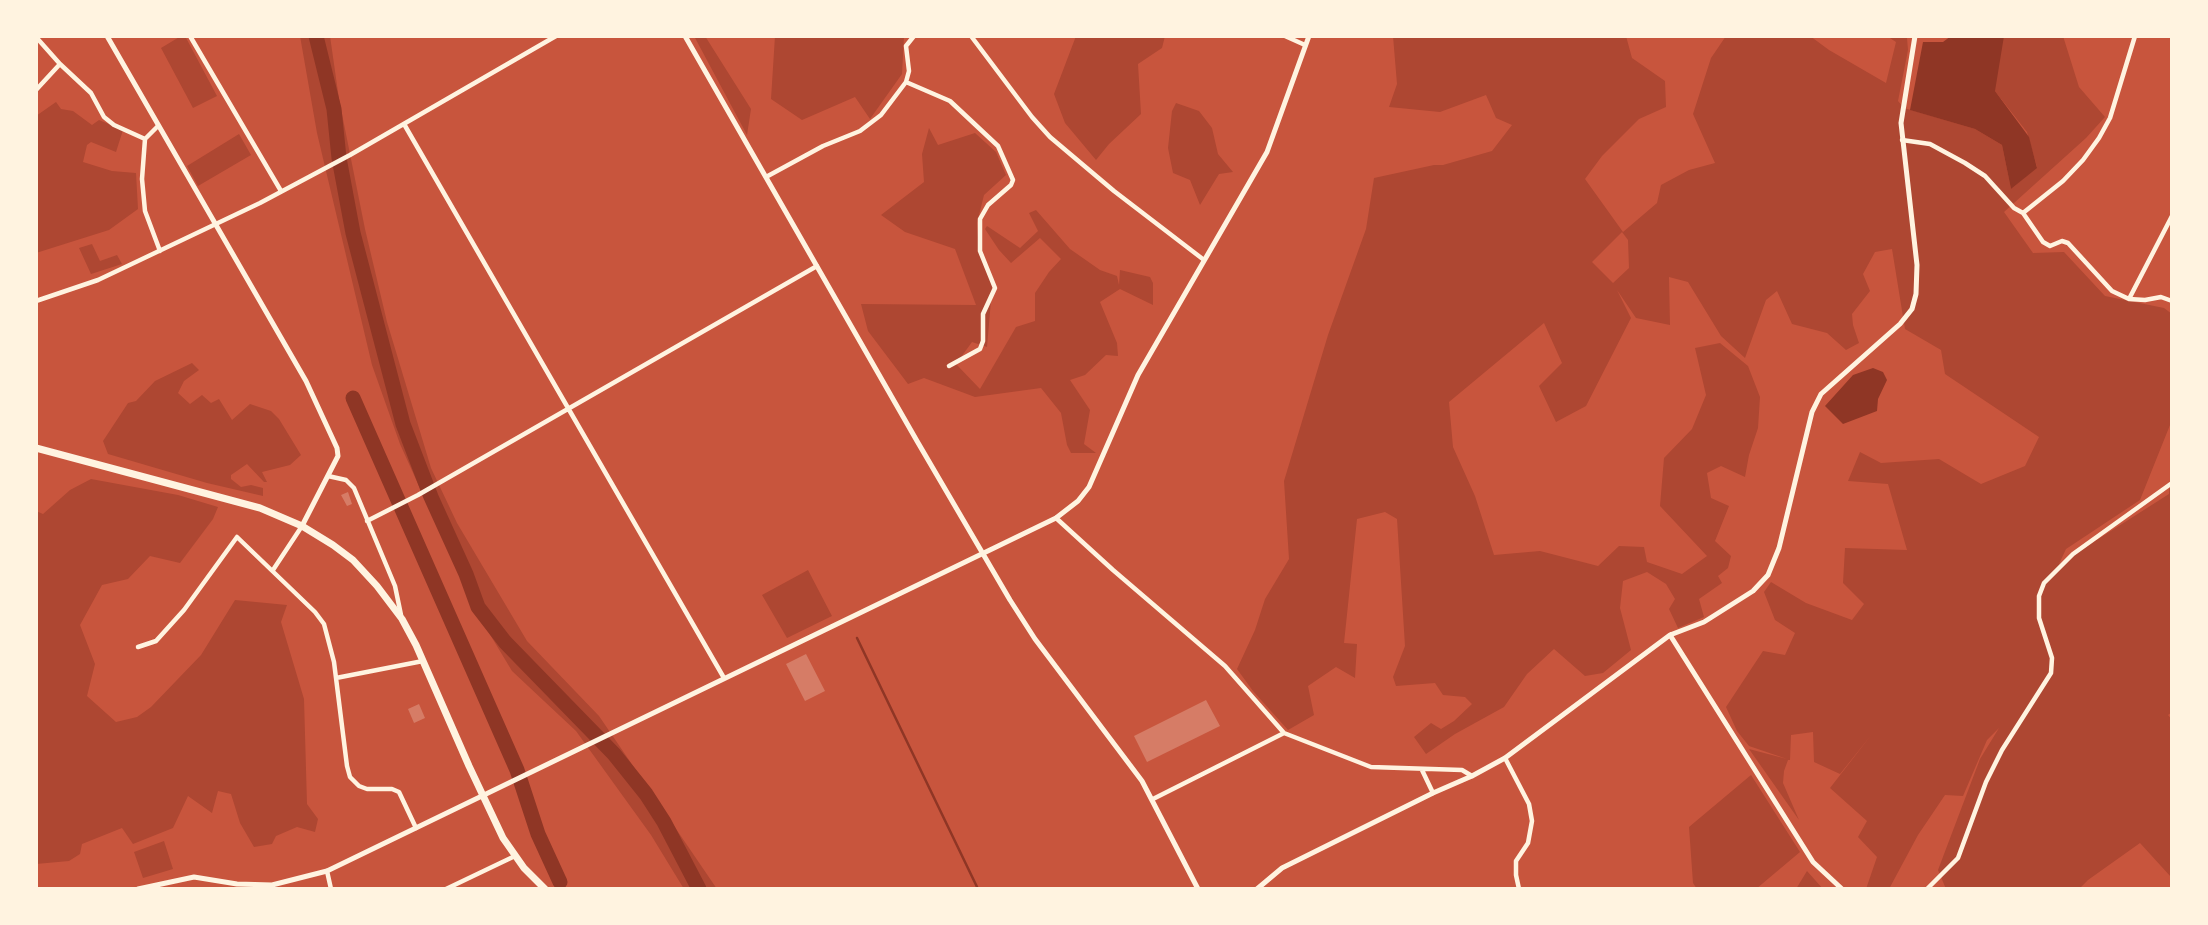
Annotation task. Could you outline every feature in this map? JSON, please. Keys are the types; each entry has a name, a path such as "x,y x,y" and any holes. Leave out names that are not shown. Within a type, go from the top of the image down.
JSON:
{"main road":[{"path":"36,448 260,508 302,526 333,544 353,560 377,586 402,619 503,838 524,868 545,889"}],"street":[{"path":"107,36 306,380 337,448 338,456 302,526 273,570"},
{"path":"190,36 281,191"},
{"path":"36,301 98,280 281,191 350,155 556,36"},
{"path":"685,36 983,555 1035,639 1142,781 1198,889"},
{"path":"766,177 823,146 860,131 881,115 906,82 909,71 906,46 914,36"},
{"path":"971,36 1032,117 1050,137 1114,191 1204,260"},
{"path":"1285,36 1306,45"},
{"path":"138,889 194,877 237,884 272,885 327,871 618,728 983,555 1056,518 1078,500 1089,487 1138,375 1267,152 1309,36"},
{"path":"2023,213 2063,181 2083,160 2099,138 2110,118 2135,36"},
{"path":"1257,889 1282,868 1433,793 1472,776 1505,758 1670,635 1704,622 1753,591 1768,575 1779,548 1812,412 1821,394 1900,324 1912,309 1916,294 1917,265 1902,140 1902,114 1915,37"},
{"path":"36,38 91,93 104,117 114,125 145,139"},
{"path":"36,90 60,64"},
{"path":"906,82 950,101 998,146 1014,180 1011,185 988,205 980,219 980,252 995,288 983,314 983,341 980,349 949,366"},
{"path":"404,124 724,678"},
{"path":"158,126 145,139 142,179 145,211 160,251"},
{"path":"1902,140 1930,144 1985,176 2014,208 2023,213 2043,242 2050,246 2062,241 2068,243 2112,291 2130,299 2145,300 2161,297 2172,301"},
{"path":"2130,299 2172,216"},
{"path":"367,521 448,478 817,266"},
{"path":"328,476 346,480 354,488 395,586 402,619"},
{"path":"1927,889 1958,858 1986,782 2002,750 2051,673 2052,658 2039,618 2039,596 2044,583 2073,554 2172,483"},
{"path":"1056,518 1224,666 1284,734 1371,766 1422,770 1462,770 1472,776"},
{"path":"138,646 156,641 184,610 237,537 273,570 315,612 324,624 334,662 350,777 359,786 367,790 392,789 399,792 416,828"},
{"path":"1670,635 1813,862 1842,889"},
{"path":"336,678 423,661"},
{"path":"1153,799 1284,734"},
{"path":"1505,758 1530,804 1532,821 1528,843 1516,861 1519,889"},
{"path":"1422,770 1433,793"},
{"path":"446,889 516,856"},
{"path":"327,871 331,889"}],"shaded area":[{"path":"181,36 185,36 217,96 193,108 161,48"},
{"path":"300,36 330,36 339,99 365,229 387,322 431,468 457,523 527,641 599,716 717,889 684,889 651,835 576,731 512,671 474,608 400,444 372,365 317,133"},
{"path":"694,36 705,36 751,109 747,135"},
{"path":"775,36 904,36 902,74 870,119 855,97 802,120 771,99"},
{"path":"1076,36 1165,36 1162,48 1138,64 1141,114 1109,144 1096,160 1065,123 1054,94"},
{"path":"1393,36 1626,36 1632,58 1665,81 1666,107 1639,119 1602,156 1585,179 1623,232 1657,203 1661,185 1689,170 1715,163 1693,114 1711,58 1726,36 1810,36 1829,50 1886,83 1896,42 1887,36 1907,38 1908,50 1898,101 1904,108 1975,129 2002,145 2011,189 2037,167 2027,132 1991,86 2001,36 2063,36 2079,87 2105,117 2086,138 2004,212 2033,253 2064,252 2105,296 2164,308 2172,314 2172,420 2140,500 2066,549 2059,564 2169,494 2172,454 2172,712 2168,715 2172,720 2171,877 2140,843 2088,880 2079,889 1946,889 1938,870 1980,759 1999,728 1987,740 1963,796 1945,795 1918,835 1889,889 1866,889 1877,857 1858,837 1867,821 1830,788 1872,734 1840,774 1814,762 1813,732 1791,735 1790,760 1788,760 1784,771 1783,783 1799,820 1749,749 1787,759 1749,746 1737,731 1726,707 1763,651 1785,655 1795,633 1775,620 1764,592 1771,582 1806,603 1852,620 1864,604 1843,583 1845,548 1907,550 1888,484 1848,481 1860,452 1881,463 1939,459 1981,484 2025,466 2039,437 1945,374 1941,350 1905,329 1892,249 1875,252 1863,274 1870,291 1852,314 1853,325 1859,343 1846,350 1827,333 1792,324 1777,291 1766,300 1745,358 1721,336 1688,282 1669,277 1670,325 1636,318 1617,290 1631,318 1586,406 1556,422 1539,386 1562,363 1544,323 1449,402 1453,447 1475,496 1494,555 1540,551 1598,566 1619,546 1644,547 1647,562 1682,574 1707,556 1660,506 1664,458 1692,429 1706,395 1695,348 1720,343 1748,366 1760,397 1758,428 1749,455 1745,477 1721,466 1707,473 1711,498 1729,506 1715,541 1731,556 1728,568 1718,576 1722,583 1699,599 1704,617 1678,628 1669,609 1675,599 1666,584 1647,572 1623,581 1620,608 1631,650 1603,673 1585,676 1554,649 1527,674 1504,707 1455,734 1426,754 1414,737 1431,723 1441,729 1454,721 1472,704 1465,697 1443,695 1435,683 1396,686 1393,677 1405,646 1397,519 1385,512 1357,519 1344,643 1357,644 1355,678 1336,667 1308,686 1314,715 1288,730 1253,691 1237,669 1255,630 1265,599 1289,559 1284,481 1328,335 1366,229 1374,178 1434,165 1443,165 1492,151 1512,125 1496,118 1486,95 1440,112 1389,107 1397,84","holes":["1622,232 1628,240 1629,268 1613,283 1592,262"]},
{"path":"1951,36 2004,36 1995,91 2029,137 2037,168 2011,189 2002,145 1975,129 1910,110 1923,42 1943,42"},
{"path":"56,102 61,109 73,111 92,125 99,120 123,130 116,152 91,142 87,145 83,162 112,171 136,173 138,209 109,230 36,253 36,116"},
{"path":"1176,103 1199,111 1212,128 1218,154 1233,172 1219,174 1200,205 1190,180 1173,173 1168,148 1172,111"},
{"path":"929,128 938,145 975,133 996,152 1006,175 984,195 977,223 979,252 985,269 993,277 987,347 972,342 956,364 980,389 1016,327 1035,321 1035,293 1049,272 1061,259 1040,238 1011,263 999,250 985,229 987,226 1020,248 1038,231 1029,213 1036,210 1070,249 1100,270 1117,276 1119,285 1120,270 1150,277 1153,283 1153,305 1120,289 1100,302 1117,343 1118,356 1106,355 1085,375 1070,380 1090,410 1084,444 1096,453 1071,453 1067,445 1061,413 1041,388 975,397 924,378 908,384 868,331 861,304 976,305 955,249 905,232 881,215 924,182 922,154"},
{"path":"239,134 251,155 198,186 187,166"},
{"path":"92,244 100,261 117,255 122,264 91,274 79,248"},
{"path":"192,363 199,370 184,381 178,393 190,404 202,395 211,403 219,399 232,420 250,404 271,411 279,419 301,455 290,465 262,472 267,482 264,482 247,464 231,475 231,479 241,487 251,485 263,488 263,496 207,483 108,454 103,441 128,403 136,401 155,381"},
{"path":"1873,368 1883,372 1887,380 1878,399 1877,411 1843,424 1825,406 1853,375"},
{"path":"91,479 178,495 218,507 213,519 180,563 150,556 128,579 102,585 80,625 95,664 87,696 116,722 137,717 151,707 201,655 235,600 287,605 281,622 304,699 307,804 318,819 315,832 297,827 276,836 272,844 254,847 240,823 231,794 218,791 212,813 188,796 173,828 133,844 122,828 82,844 80,854 69,861 36,864 36,511 43,514 70,490"},
{"path":"808,570 832,616 787,638 762,595"},
{"path":"1751,775 1800,852 1756,889 1697,889 1693,883 1689,827"},
{"path":"164,841 173,869 143,878 134,852"},
{"path":"1807,871 1823,889 1796,889"}],"building":[{"path":"348,492 352,504 347,506 341,495"},
{"path":"806,654 825,691 805,701 786,664"},
{"path":"1206,700 1220,726 1147,762 1134,736"},
{"path":"419,704 425,718 414,723 408,709"}],"waterway":[{"path":"316,36 334,109 339,158 353,233 403,424 431,497 466,574 478,607 505,642 614,754 646,794 664,822 699,889"},
{"path":"353,398 517,770 538,834 560,882"},
{"path":"857,638 978,889"}]}
